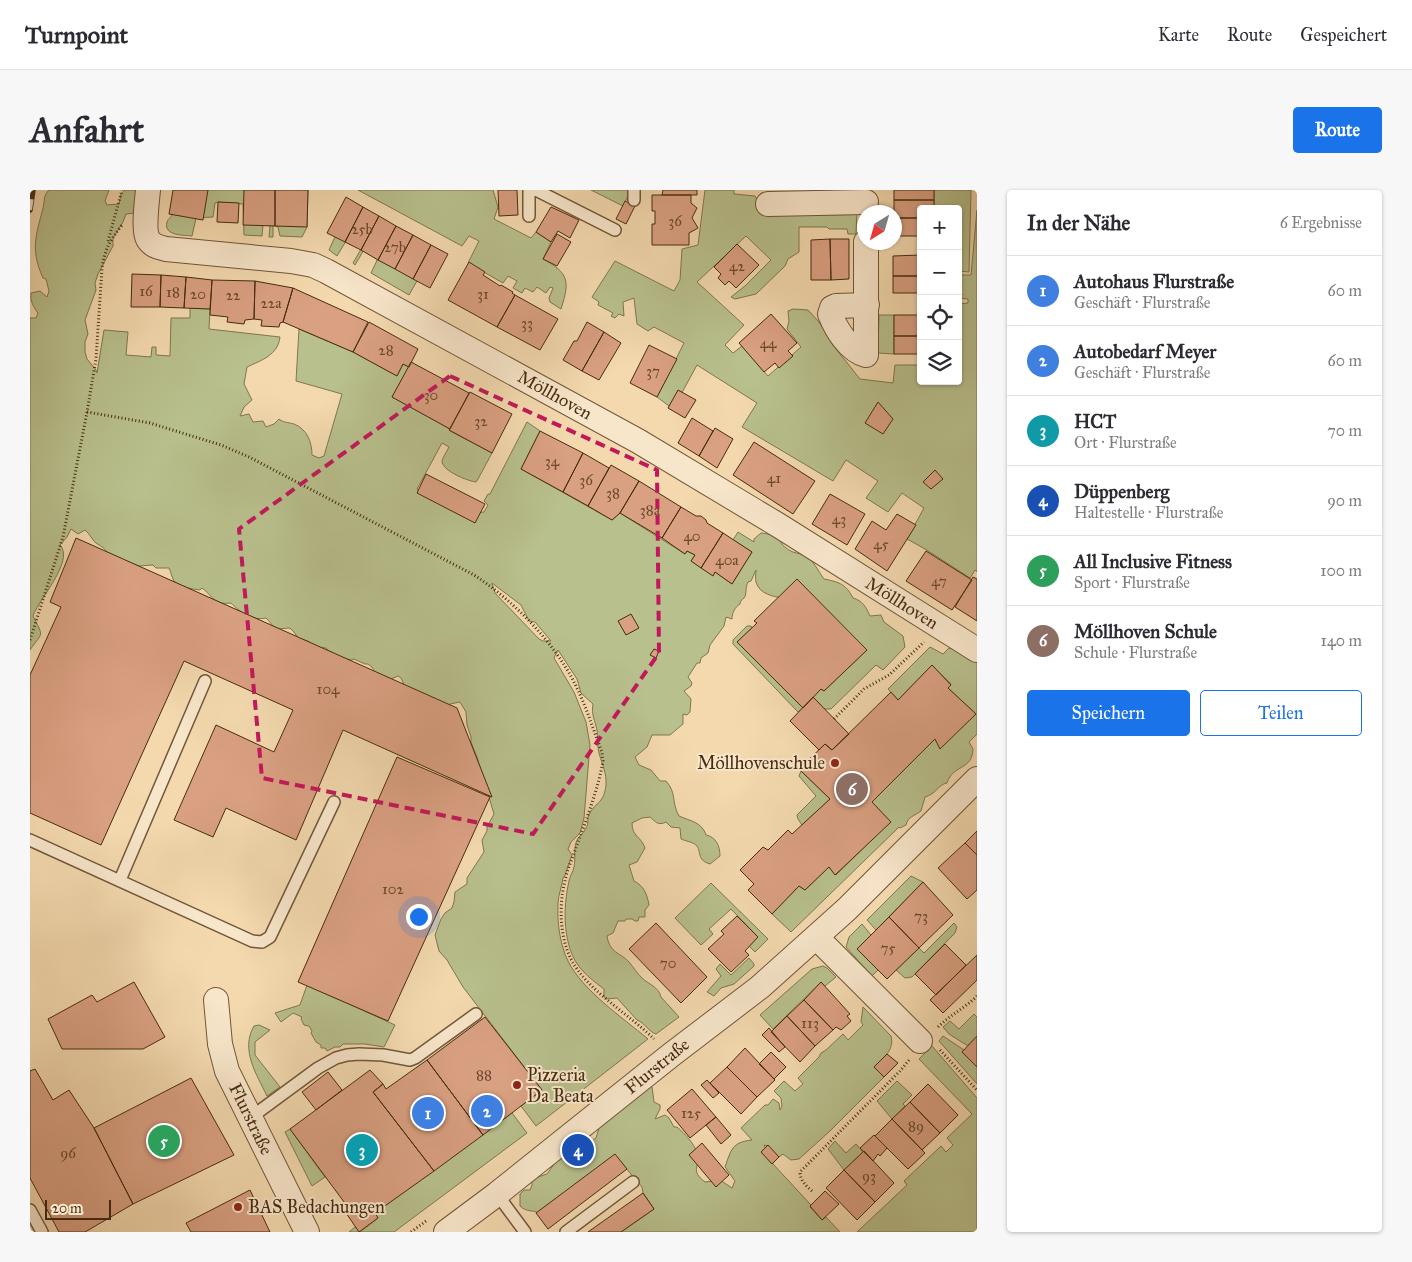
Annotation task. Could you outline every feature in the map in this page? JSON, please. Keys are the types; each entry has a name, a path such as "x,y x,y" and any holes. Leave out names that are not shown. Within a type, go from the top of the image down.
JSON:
{"street":[{"name":"Möllhoven","path":"148,190 146,233 154,245 166,249 291,261 314,265 638,441 786,530 977,650"},
{"path":"768,204 866,202"},
{"path":"866,250 866,305 866,360 845,340 830,314 832,308 836,306 866,305"},
{"name":"Flurstraße","path":"446,1232 745,999 852,904 977,779"},
{"path":"816,937 920,1040"},
{"name":"Flurstraße","path":"216,1000 220,1044 227,1071 307,1232"}],"lane":[{"path":"529,190 530,216"},
{"path":"536,190 615,230"},
{"path":"120,880 205,681"},
{"path":"30,840 252,941 262,942 270,937 334,802"},
{"path":"250,1118 318,1068 336,1058 360,1054 383,1055 410,1060 476,1014"},
{"path":"566,1232 633,1182"},
{"path":"497,1194 525,1232"},
{"path":"30,1210 42,1232"}],"path":[{"path":"30,640 63,537 96,359 102,268 122,190"},
{"path":"108,244 125,222"},
{"path":"87,412 150,423 213,442 249,457 474,575 500,593 551,647 574,683 602,752 603,761 588,814 564,881 561,915 566,947 574,966 591,984 643,1028 671,1055"},
{"path":"834,719 864,689 890,675 939,626"},
{"path":"812,1191 804,1183 800,1172 900,1071 920,1040 946,1019 966,1007 977,996"},
{"path":"920,1040 933,1043 977,1090"}],"highlighted area":[{"path":"450,376 657,470 659,653 533,834 262,778 239,529"}],"green space":[{"path":"49,190 109,190 105,201 107,205 119,204 121,194 125,190 151,190 135,213 126,214 113,238 113,246 95,283 96,290 85,320 88,334 85,342 85,352 87,359 97,373 104,330 128,332 126,355 151,357 152,347 156,347 156,355 170,356 171,318 190,318 190,308 210,309 209,329 280,337 273,353 247,367 244,384 252,400 244,407 240,416 249,414 253,422 263,421 266,427 274,424 279,419 299,426 308,436 312,455 319,458 324,456 342,394 296,381 299,329 353,352 397,376 403,364 409,367 392,397 492,453 476,482 462,478 443,465 442,461 449,447 442,443 417,489 420,492 472,513 484,512 488,505 484,501 488,494 490,494 527,422 540,431 521,469 612,520 620,513 685,554 687,551 695,555 691,561 713,575 715,572 732,584 752,552 733,540 738,532 754,542 754,539 761,533 777,537 792,552 804,555 810,559 824,579 845,587 853,598 864,605 870,616 881,615 884,622 903,636 905,647 883,670 876,665 831,709 824,709 813,697 821,689 824,691 867,650 784,598 772,596 764,592 756,582 756,570 751,581 748,582 745,597 734,610 732,619 726,617 724,626 710,645 708,653 701,658 700,663 697,663 688,677 692,683 684,691 691,699 690,712 687,715 683,714 683,724 670,735 652,735 647,747 635,757 639,765 651,770 660,781 666,781 672,790 679,816 702,827 706,835 717,842 720,852 720,856 710,864 701,858 696,845 681,839 680,828 671,827 666,822 657,823 650,817 642,818 632,823 633,831 645,848 637,862 629,865 634,881 644,891 649,905 645,910 645,917 639,917 638,921 626,919 625,921 618,921 613,933 607,936 613,950 626,959 642,978 656,988 661,997 679,1017 656,1034 637,1020 617,998 606,999 604,997 604,989 586,975 570,950 565,914 567,891 574,867 576,843 587,826 589,814 604,795 606,781 598,750 593,704 581,693 577,679 558,650 554,658 574,692 586,722 590,745 584,818 580,833 571,842 568,849 572,855 563,878 559,897 558,918 561,941 568,961 583,983 648,1039 536,1126 521,1106 542,1090 463,987 447,960 439,951 435,935 441,919 452,908 455,892 467,884 467,878 484,852 482,840 494,814 471,742 466,712 460,702 450,704 442,709 406,689 401,678 398,676 391,679 375,673 368,664 341,657 331,653 326,648 316,647 308,641 298,638 290,628 275,629 266,618 251,617 231,603 217,602 202,588 197,590 179,585 174,581 169,568 156,568 153,565 139,566 109,555 85,530 78,534 71,529 60,545 63,552 63,561 54,581 33,616 40,631 40,637 30,650 30,318 36,318 38,313 32,303 31,293 40,291 47,297 49,291 46,279 43,278 39,268 35,250 36,235","holes":["492,583 521,605 529,621 535,622 551,641 539,639 495,593"]},
{"path":"176,190 308,190 307,227 302,237 280,236 278,227 273,225 273,237 269,237 270,226 263,224 262,236 244,235 243,204 218,202 215,203 213,217 196,218 192,236 175,234 168,230 167,222 173,212"},
{"path":"358,190 493,190 498,207 494,219 531,238 536,232 551,242 543,259 558,269 565,279 566,291 561,309 550,302 549,298 553,288 550,287 546,293 537,287 533,292 525,288 522,293 513,288 517,281 508,276 503,283 468,263 479,241 469,236 462,246"},
{"path":"591,190 630,190 630,192 623,206"},
{"path":"705,190 734,190 734,194 755,196 764,212 857,212 856,234 848,234 847,229 799,227 799,252 788,259 785,266 756,294 735,299 731,297 771,260 746,236 697,282 744,325 725,345 733,353 742,346 768,376 801,347 787,329 789,321 788,311 793,309 808,310 819,322 832,344 860,379 893,383 895,365 917,365 917,385 962,385 962,304 968,303 968,299 962,298 962,275 971,275 977,210 977,572 975,570 970,578 907,539 924,508 902,493 888,512 866,498 878,481 846,460 833,481 742,427 757,403 697,365 673,409 657,397 684,343 654,327 648,331 637,324 634,298 623,302 624,316 619,314 615,318 611,316 613,313 598,305 599,302 592,297 615,261 674,291 680,280 682,249 698,245"},
{"path":"934,190 971,190 969,272 962,271 962,205 934,205"},
{"path":"340,226 421,274 409,295 371,273 381,252 368,243 355,265 353,263 364,244 349,236 337,256 329,250"},
{"path":"879,315 894,315 894,354 878,353"},
{"path":"747,626 752,628 737,642 803,708 798,712 733,644 733,640"},
{"path":"930,647 943,654 949,648 957,650 977,660 977,734 969,742 973,749 972,756 966,764 953,773 947,783 925,797 921,811 910,818 906,825 899,827 791,932 772,914 799,886 805,890 829,867 836,875 890,822 872,802 935,739 940,748 976,714 948,688 951,684 932,665 898,700 888,689"},
{"path":"801,771 830,799 802,825 797,815 816,796 799,776"},
{"path":"911,876 923,882 876,930 867,920"},
{"path":"711,883 768,939 755,952 749,946 758,937 731,909 709,929 713,934 701,945 675,918"},
{"path":"954,923 957,927 955,933 912,977 905,978 896,970 919,948 924,953"},
{"path":"862,924 871,935 857,949 878,970 872,976 846,947 849,937"},
{"path":"749,958 754,966 734,984 721,988 714,996 707,992 721,976 716,969 720,964 731,975"},
{"path":"823,966 836,977 825,986 821,982 773,1029 760,1015 812,969"},
{"path":"307,985 395,1025 384,1047 365,1044 343,1044 340,1047 327,1051 316,1042 309,1026 304,1025 302,1017 293,1013 281,1022 275,1013 300,1005"},
{"path":"863,1007 891,1036 890,1050 874,1067 884,1077 799,1159 791,1160 783,1154 779,1157 768,1146 764,1145 773,1164 811,1205 810,1207 822,1220 826,1217 840,1232 621,1232 654,1209 643,1193 642,1187 618,1159 543,1215 525,1210 520,1206 520,1194 524,1190 530,1190 532,1179 547,1174 557,1160 569,1150 580,1146 582,1140 588,1139 592,1141 596,1138 599,1128 611,1111 646,1083 652,1087 654,1102 660,1105 655,1119 665,1115 674,1127 677,1127 694,1146 698,1158 696,1171 700,1178 705,1182 720,1180 732,1188 735,1181 725,1167 729,1156 736,1145 752,1140 741,1128 773,1099 779,1103 780,1110 782,1106 781,1098 774,1091 784,1081 795,1091 803,1084 798,1078 821,1053 843,1034 848,1040 863,1025 861,1022"},
{"path":"974,1014 977,1017 977,1036 968,1046 949,1034 943,1027 950,1021 959,1029"},
{"path":"259,1025 270,1030 255,1042 255,1055 280,1087 267,1096 249,1053 250,1035 254,1026"},
{"path":"943,1036 964,1050 962,1052 977,1067 977,1084 939,1041"},
{"path":"932,1046 977,1098 977,1232 857,1232 907,1185 904,1181 941,1146 946,1152 953,1145 947,1138 972,1114 919,1059"},
{"path":"897,1081 912,1095 903,1104 905,1106 892,1119 877,1101"},
{"path":"512,1113 527,1133 394,1232 360,1232 378,1218 375,1213"},
{"path":"290,1129 325,1177 312,1186 285,1132"},
{"path":"835,1141 846,1153 856,1144 863,1152 844,1170 828,1149"},
{"path":"355,1227 360,1232 349,1232"}],"building":[{"path":"173,190 208,190 203,220 169,214"},
{"path":"244,190 275,190 275,226 243,225"},
{"path":"275,190 308,190 307,227 275,226"},
{"path":"498,190 517,190 518,215 499,216"},
{"path":"663,190 697,190 697,195 662,195"},
{"path":"894,190 934,190 934,200 894,200"},
{"path":"652,195 691,195 691,203 697,208 692,218 698,228 689,233 689,245 652,245 652,224 655,224 655,211 652,211"},
{"path":"346,197 363,207 345,242 327,233"},
{"path":"894,200 934,200 934,205 917,205 917,218 902,218 902,205 894,205"},
{"path":"625,201 635,206 626,224 616,219"},
{"path":"218,202 239,203 238,223 217,222"},
{"path":"363,207 379,216 361,250 345,242"},
{"path":"551,207 579,220 570,238 558,231 551,242 536,232"},
{"path":"379,216 396,226 378,260 361,250"},
{"path":"902,218 917,218 917,236 902,236"},
{"path":"396,226 413,235 395,269 378,260"},
{"path":"557,234 571,242 557,266 543,259"},
{"path":"413,235 431,245 413,279 395,269"},
{"path":"830,239 849,239 849,279 831,280"},
{"path":"830,239 831,280 811,280 811,240"},
{"path":"737,244 759,265 736,288 729,281 725,285 718,278 721,274 714,267"},
{"path":"431,245 448,254 430,288 413,279"},
{"path":"917,255 917,276 893,276 893,256"},
{"path":"469,262 485,272 483,275 515,295 497,327 448,300"},
{"path":"132,274 161,275 160,307 131,307"},
{"path":"161,275 186,277 184,308 160,307"},
{"path":"893,276 917,276 917,293 893,293"},
{"path":"186,277 212,280 210,309 184,308"},
{"path":"212,280 255,281 254,319 245,320 244,324 227,322 228,317 210,315"},
{"path":"255,281 293,288 283,322 280,323 279,327 261,326 262,320 254,319"},
{"path":"293,288 368,322 353,352 283,322"},
{"path":"515,295 558,319 540,350 497,327"},
{"path":"771,314 797,343 788,351 793,356 779,368 775,363 764,372 739,343"},
{"path":"894,315 917,315 917,336 894,336"},
{"path":"369,322 418,349 409,367 403,364 397,376 353,352"},
{"path":"587,322 604,332 582,371 563,360 574,341 577,341"},
{"path":"604,332 621,343 599,380 582,371"},
{"path":"894,336 917,336 917,354 894,354"},
{"path":"649,345 677,359 657,397 630,383"},
{"path":"411,362 469,393 450,429 392,397"},
{"path":"678,390 696,400 685,418 668,408"},
{"path":"470,392 512,414 492,453 449,430"},
{"path":"878,402 893,419 883,434 865,423"},
{"path":"692,418 713,431 699,456 678,443"},
{"path":"715,428 733,439 717,468 699,456"},
{"path":"540,431 583,453 563,492 521,469"},
{"path":"754,442 815,481 793,514 733,475"},
{"path":"583,453 609,468 588,506 563,492"},
{"path":"611,465 639,481 620,513 612,520 588,506"},
{"path":"935,470 943,479 931,489 923,482"},
{"path":"426,474 485,504 475,523 417,493"},
{"path":"639,481 681,507 662,538 620,513"},
{"path":"830,494 865,514 847,545 812,524"},
{"path":"681,507 696,516 701,516 707,523 723,533 701,568 691,561 695,555 687,551 685,554 662,538"},
{"path":"897,514 916,525 887,571 855,549 872,521 886,530"},
{"path":"723,533 752,552 732,584 715,572 713,576 701,568"},
{"path":"76,538 457,708 492,797 343,730 296,840 226,808 213,837 174,820 216,725 274,752 293,710 184,661 101,845 30,813 30,675 61,607 50,602"},
{"path":"926,551 972,580 952,610 906,581"},
{"path":"973,577 977,579 977,621 955,607"},
{"path":"797,579 867,650 824,691 821,689 803,708 737,642 757,623 754,621"},
{"path":"631,614 639,628 626,635 618,621"},
{"path":"654,649 659,651 656,658 650,655"},
{"path":"932,665 951,685 948,688 976,714 940,749 935,739 872,802 891,822 835,875 829,867 805,890 799,886 772,914 748,890 754,884 740,870 763,847 768,850 788,830 792,834 830,799 799,769 825,744 832,750 891,692 898,700"},
{"path":"813,697 849,734 832,750 825,744 819,750 790,721"},
{"path":"397,757 490,797 388,1021 298,982"},
{"path":"977,831 977,855 965,843"},
{"path":"965,843 977,855 977,890 967,899 938,868"},
{"path":"923,882 953,915 919,948 889,917"},
{"path":"737,916 758,937 745,951 749,955 731,972 708,949 724,934 721,931"},
{"path":"889,917 919,948 887,979 857,949"},
{"path":"656,923 707,977 681,1003 629,949"},
{"path":"945,944 966,965 936,995 915,974"},
{"path":"977,955 977,980 943,1013 930,1000"},
{"path":"134,982 165,1037 143,1049 62,1049 48,1019 92,995 97,1002"},
{"path":"821,982 850,1014 847,1016 851,1021 841,1030 836,1027 833,1030 804,1000"},
{"path":"804,1000 833,1030 815,1046 787,1016"},
{"path":"787,1016 815,1046 800,1062 771,1032"},
{"path":"485,1017 542,1090 483,1135 427,1060"},
{"path":"769,1028 785,1047 779,1052 762,1035"},
{"path":"977,1036 977,1067 962,1052"},
{"path":"745,1048 775,1080 757,1097 727,1067"},
{"path":"771,1052 786,1067 774,1079 759,1064"},
{"path":"887,1054 898,1063 884,1077 874,1067"},
{"path":"427,1060 483,1135 434,1171 373,1092 383,1084 386,1089"},
{"path":"727,1067 757,1097 741,1114 710,1083"},
{"path":"35,1069 53,1100 69,1090 94,1128 133,1204 85,1232 59,1232 30,1178 30,1071"},
{"path":"370,1070 383,1084 373,1092 434,1171 375,1213 378,1218 359,1232 346,1213 350,1210 290,1129"},
{"path":"328,1072 342,1090 316,1110 302,1092"},
{"path":"191,1078 234,1155 133,1204 94,1128"},
{"path":"707,1080 719,1093 713,1098 701,1085"},
{"path":"928,1084 958,1115 940,1133 910,1102"},
{"path":"692,1089 716,1117 690,1138 667,1110"},
{"path":"910,1102 940,1133 922,1150 892,1119"},
{"path":"716,1117 731,1135 721,1144 706,1125"},
{"path":"892,1119 925,1153 908,1169 875,1136"},
{"path":"874,1135 887,1148 880,1156 878,1154 873,1161 860,1148"},
{"path":"702,1143 729,1175 716,1187 689,1155"},
{"path":"768,1145 779,1157 772,1164 761,1152"},
{"path":"864,1151 894,1183 875,1202 844,1170"},
{"path":"615,1154 627,1169 548,1229 536,1213"},
{"path":"844,1170 875,1202 857,1220 826,1188"},
{"name":"BAS Bedachungen","path":"250,1190 270,1232 191,1232 186,1223"},
{"path":"825,1191 839,1204 822,1220 810,1206"},
{"path":"643,1193 654,1209 621,1232 588,1232"}],"railway":[{"path":"30,210 33,190"}],"place":[{"name":"Möllhovenschule","path":"835,763"},
{"name":"Möllhoven Schule","path":"852,789"},
{"name":"Pizzeria Da Beata","path":"517,1085"},
{"name":"Autobedarf Meyer","path":"487,1111"},
{"name":"Autohaus Flurstraße","path":"428,1113"},
{"name":"All Inclusive Fitness","path":"164,1141"},
{"name":"HCT","path":"362,1150"},
{"name":"Düppenberg","path":"578,1150"},
{"name":"BAS Bedachungen","path":"238,1207"}]}
